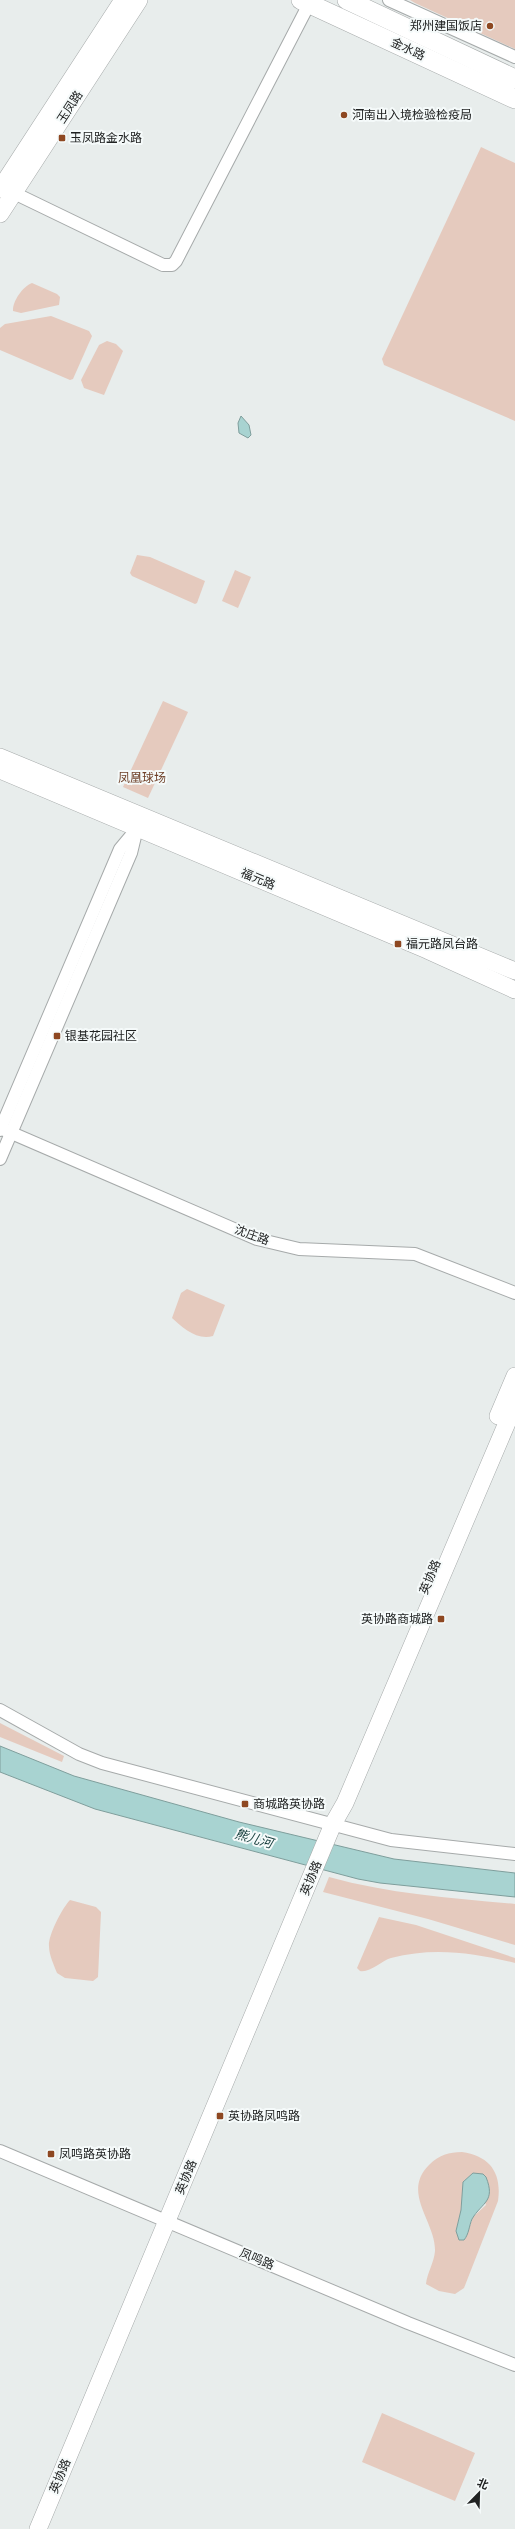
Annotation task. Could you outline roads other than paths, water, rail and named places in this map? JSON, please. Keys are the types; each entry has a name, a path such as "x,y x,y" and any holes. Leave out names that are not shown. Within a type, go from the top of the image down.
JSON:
{"main road":[{"name":"金水路","path":"347,0 515,79"},
{"name":"金水路","path":"305,2 515,99"}],"street":[{"name":"玉凤路","path":"0,214 7,191 123,0"},
{"name":"玉凤路","path":"7,191 140,0"},
{"path":"389,0 515,57"},
{"path":"7,191 163,265 172,265 176,261 305,2"},
{"name":"福元路","path":"0,757 515,971"},
{"name":"福元路","path":"0,770 427,950 515,990"},
{"path":"0,1159 3,1130 120,849 137,828"},
{"name":"沈庄路","path":"3,1130 257,1239 299,1249 415,1254 515,1293"},
{"name":"英协路","path":"331,1829 335,1799 515,1376"},
{"name":"英协路","path":"38,2529 331,1829 348,1796 515,1404"},
{"path":"0,1710 79,1754 97,1761 331,1829 408,1843 515,1854"},
{"name":"凤鸣路","path":"0,2151 408,2323 515,2365"}],"water":[{"path":"241,416 249,425 251,435 248,438 239,433 238,423"},
{"name":"熊儿河","path":"0,1746 74,1776 239,1822 394,1859 515,1873 515,1897 380,1883 358,1879 95,1809 0,1772"},
{"path":"473,2173 483,2174 486,2177 489,2185 489,2197 472,2219 466,2238 464,2240 459,2240 456,2231 461,2210 463,2182"}],"place":[{"name":"郑州建国饭店","path":"490,26"},
{"name":"河南出入境检验检疫局","path":"344,115"},
{"name":"玉凤路金水路","path":"62,138"},
{"name":"福元路凤台路","path":"398,944"},
{"name":"银基花园社区","path":"57,1036"},
{"name":"英协路商城路","path":"441,1619"},
{"name":"商城路英协路","path":"245,1804"},
{"name":"英协路凤鸣路","path":"220,2116"},
{"name":"凤鸣路英协路","path":"51,2154"}],"park label":[{"name":"凤凰球场","path":"142,778"}]}
